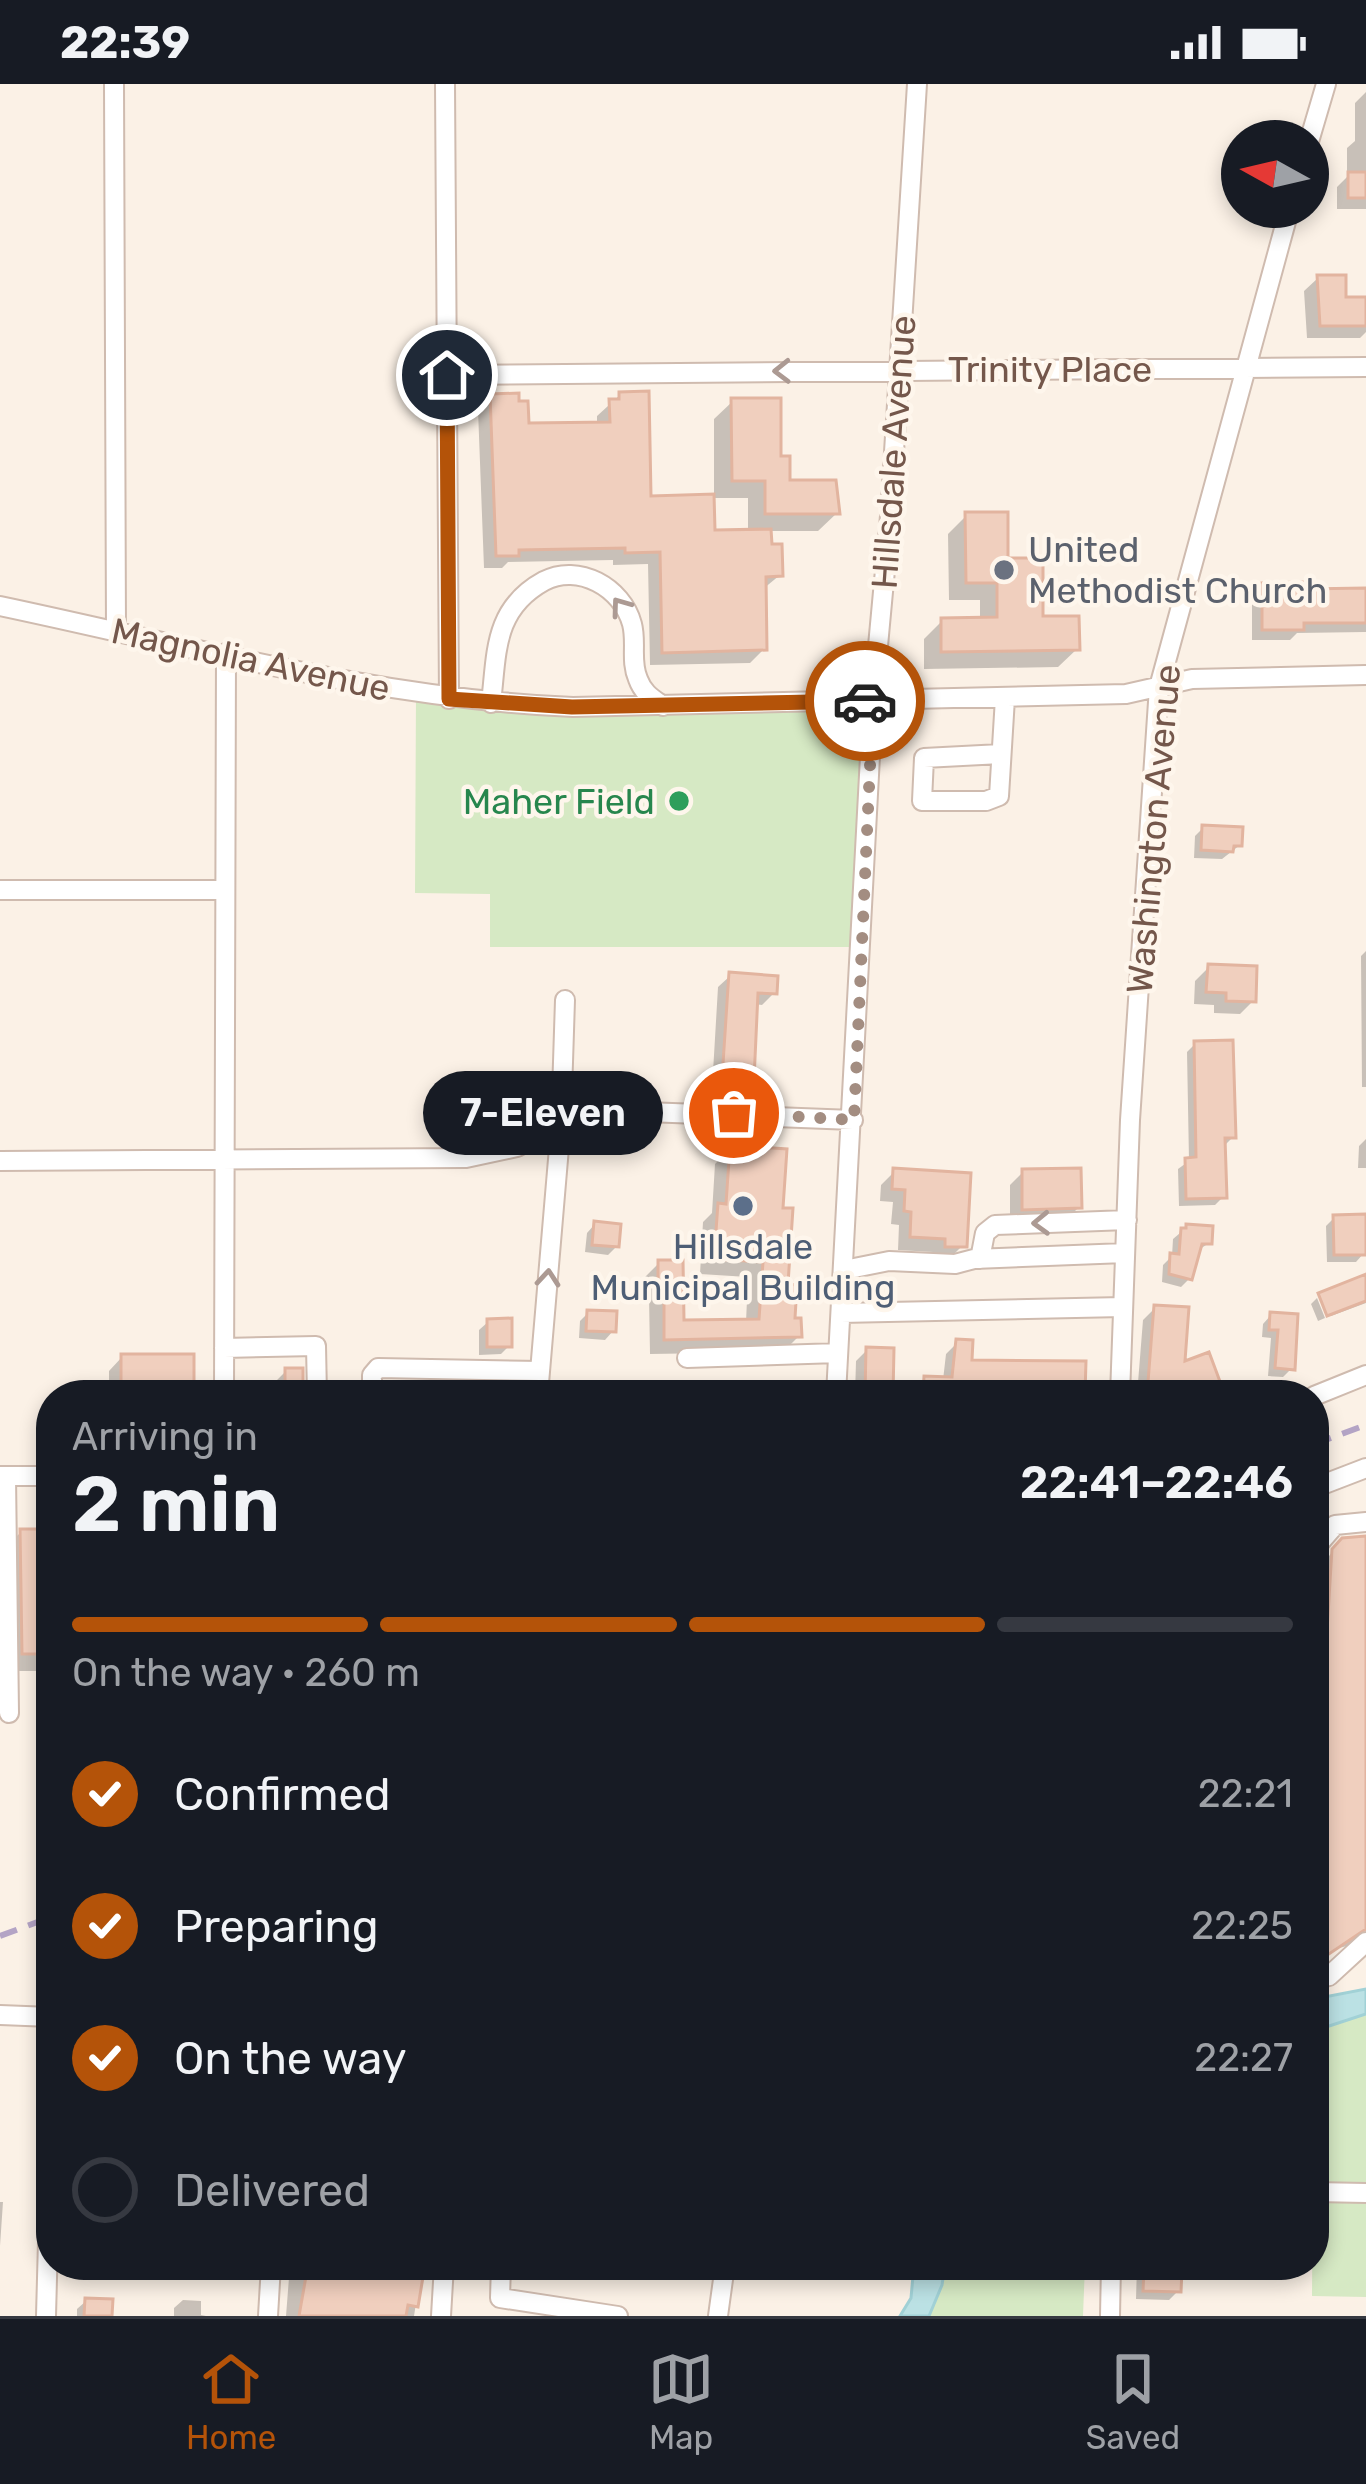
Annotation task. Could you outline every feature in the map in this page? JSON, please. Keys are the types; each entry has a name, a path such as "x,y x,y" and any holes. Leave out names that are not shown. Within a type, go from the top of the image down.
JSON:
{"street":[{"path":"114,84 116,631"},
{"path":"446,84 449,699"},
{"name":"Hillsdale Avenue","path":"837,1380 873,700 917,84"},
{"path":"1316,120 1326,84"},
{"name":"Washington Avenue","path":"1121,1380 1159,687 1284,228"},
{"name":"Trinity Place","path":"447,375 1366,367"},
{"path":"491,703 501,622 532,588 559,574 591,578 622,603 634,633 635,673 644,692 663,706"},
{"name":"Magnolia Avenue","path":"0,606 349,682 491,703 663,706 1005,698 1126,694 1192,679 1366,675"},
{"path":"224,1380 226,653"},
{"path":"1001,754 924,758 922,801 986,801 999,796 1005,698"},
{"path":"0,890 225,890"},
{"path":"539,1380 561,1124 566,1000"},
{"path":"0,1161 466,1158 517,1147 561,1124 620,1111 854,1120"},
{"path":"980,1258 985,1232 995,1225 1126,1220"},
{"path":"844,1270 889,1261 955,1264 980,1258 1125,1253"},
{"path":"841,1313 1123,1307"},
{"path":"224,1348 316,1346 317,1380"},
{"path":"687,1358 838,1353"},
{"path":"372,1380 378,1368 540,1371"},
{"path":"1329,1390 1366,1376"},
{"path":"1329,1482 1366,1468"},
{"path":"9,1713 3,1476 36,1476"},
{"path":"1329,1532 1335,1525 1366,1522"},
{"path":"1329,1976 1366,1942"},
{"path":"0,2015 36,2017"},
{"path":"1329,2192 1366,2193"},
{"path":"46,2316 47,2280"},
{"path":"268,2316 270,2280"},
{"path":"441,2316 443,2280"},
{"path":"718,2316 723,2280"},
{"path":"1110,2316 1111,2280"},
{"path":"499,2307 618,2316"}],"green space":[{"name":"Maher Field","path":"416,694 449,699 873,700 861,947 490,947 490,894 415,893"},
{"path":"1366,2014 1366,2297 1312,2296 1312,2280 1329,2280 1329,2026"},
{"path":"943,2280 1084,2280 1083,2316 929,2316"}],"water":[{"path":"1366,1989 1366,2014 1329,2026 1329,1996"},
{"path":"913,2280 943,2280 929,2316 900,2316 911,2298"}],"building":[{"path":"1348,172 1366,172 1366,198 1348,198"},
{"path":"1317,275 1346,275 1346,297 1366,297 1366,326 1320,326"},
{"path":"649,391 651,496 714,494 715,530 771,529 772,544 782,544 783,576 766,577 767,650 662,653 660,552 519,550 519,556 496,556 490,394 519,393 519,401 528,401 529,423 610,422 609,399 619,399 619,392"},
{"path":"731,398 781,398 781,456 790,456 790,480 836,480 840,514 765,514 765,481 732,481"},
{"name":"United Methodist Church","path":"965,512 1008,512 1008,558 1043,558 1043,616 1079,616 1080,650 941,652 941,618 997,617 997,583 966,583"},
{"path":"1304,582 1304,589 1366,588 1366,623 1304,623 1304,630 1262,630 1262,583"},
{"path":"1202,825 1243,827 1242,846 1234,846 1233,852 1201,850"},
{"path":"1208,964 1257,966 1256,1002 1226,1001 1226,993 1206,992"},
{"path":"729,972 778,976 777,994 758,993 754,1080 722,1079"},
{"path":"1233,1040 1236,1138 1225,1138 1227,1198 1186,1199 1185,1158 1196,1157 1194,1041"},
{"path":"730,1145 787,1149 783,1208 793,1208 788,1284 797,1285 795,1318 801,1318 802,1337 664,1340 664,1283 658,1283 658,1260 683,1260 684,1320 759,1319 763,1262 714,1259 718,1203 726,1204"},
{"path":"893,1168 971,1173 967,1247 945,1247 945,1239 910,1237 911,1212 904,1211 905,1190 892,1189"},
{"path":"1081,1168 1082,1208 1022,1210 1022,1169"},
{"path":"1366,1214 1366,1255 1334,1255 1333,1215"},
{"path":"594,1221 621,1224 619,1247 592,1245"},
{"path":"1186,1224 1213,1226 1212,1244 1202,1244 1192,1280 1169,1274 1170,1253 1179,1254 1181,1228"},
{"path":"1366,1274 1366,1301 1327,1316 1318,1293"},
{"path":"1154,1305 1189,1307 1185,1361 1209,1352 1219,1380 1148,1380"},
{"path":"587,1310 617,1311 616,1332 586,1331"},
{"path":"1270,1312 1298,1314 1295,1370 1275,1368 1278,1330 1269,1330"},
{"path":"512,1318 512,1347 487,1347 487,1319"},
{"path":"956,1339 973,1340 972,1360 1086,1361 1085,1380 924,1380 924,1376 952,1377"},
{"path":"866,1347 894,1348 893,1380 865,1380"},
{"path":"121,1354 194,1354 194,1380 121,1380"},
{"path":"285,1368 303,1368 303,1380 285,1380"},
{"path":"20,1529 36,1529 36,1654 22,1654"},
{"path":"1366,1536 1366,1929 1329,1954 1329,1598 1332,1549 1342,1538"},
{"path":"305,2280 422,2280 418,2307 408,2305 406,2316 299,2316"},
{"path":"1143,2280 1182,2280 1181,2292 1143,2291"},
{"path":"85,2298 113,2299 112,2316 84,2316"}],"railway":[{"path":"1329,1439 1366,1425"},
{"path":"0,1936 36,1923"}],"way so far":[{"path":"734,1113 854,1120 873,700 865,701"}],"place":[{"name":"United Methodist Church","path":"1004,570"},
{"name":"Maher Field","path":"679,801"},
{"name":"7-Eleven","path":"734,1113"},
{"name":"Hillsdale Municipal Building","path":"743,1206"}],"route":[{"path":"447,375 449,699 572,707 865,701"}]}
